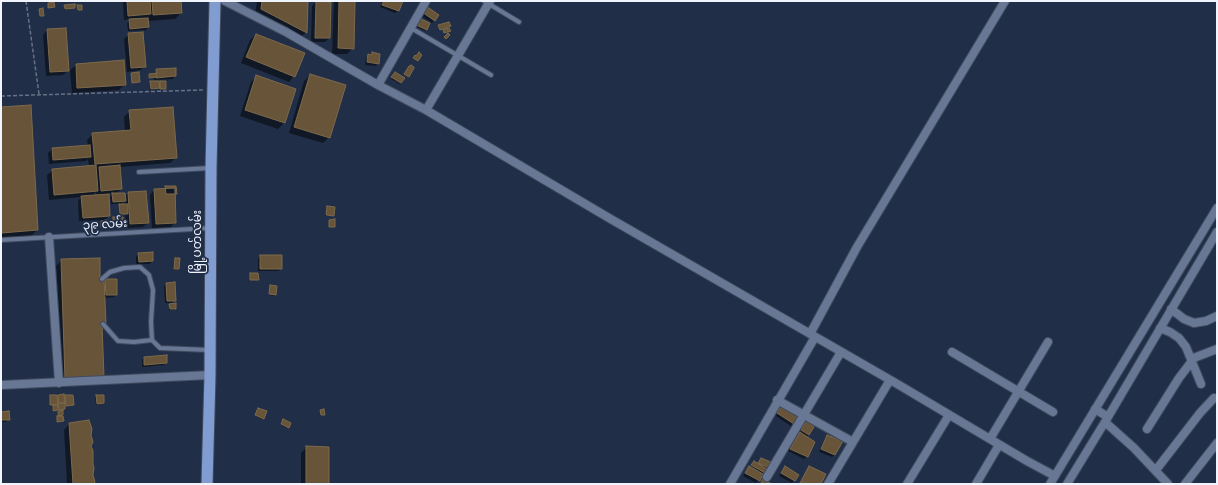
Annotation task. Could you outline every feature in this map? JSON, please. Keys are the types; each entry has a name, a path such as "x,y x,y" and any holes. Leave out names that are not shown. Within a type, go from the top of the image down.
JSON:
{"main road":[{"name":"မြို့ပတ်လမ်း","path":"208,484 212,90 215,1"}],"street":[{"path":"225,1 286,32 378,85 426,110 609,218 1055,476"},
{"path":"378,85 426,1"},
{"path":"426,110 487,2"},
{"path":"730,484 812,336 865,233 1003,2"},
{"path":"1067,484 1084,442 1102,415 1217,208"},
{"path":"1050,484 1084,442 1160,328 1217,232"},
{"path":"49,237 58,383"},
{"path":"1171,309 1184,319 1194,323 1206,321 1217,316"},
{"path":"1160,328 1179,338 1186,347 1201,384"},
{"path":"990,439 1048,342"},
{"path":"1147,429 1191,360 1217,349"},
{"path":"766,477 841,352"},
{"path":"952,352 1053,412"},
{"path":"1,385 210,375"},
{"path":"828,484 890,380"},
{"path":"1156,470 1200,413 1214,398"},
{"path":"777,400 853,442"},
{"path":"907,484 949,415"},
{"path":"1102,415 1168,484"},
{"path":"1185,484 1217,443"},
{"path":"976,484 1000,445"}],"lane":[{"path":"487,2 519,22"},
{"path":"411,28 491,75"},
{"path":"140,172 211,168"},
{"name":"၃၉ လမ်း","path":"1,240 210,228"},
{"path":"102,279 110,272 124,268 140,267 149,276 153,290 151,322 152,340 160,348 166,347 210,350"},
{"path":"103,324 118,341 134,342 152,340"}],"path":[{"path":"26,1 39,94"},
{"path":"1,96 212,90"}],"building":[{"path":"127,1 150,1 151,14 128,16"},
{"path":"152,1 181,1 182,13 153,15"},
{"path":"262,1 308,1 307,33 261,9"},
{"path":"316,1 331,2 330,38 315,38"},
{"path":"339,1 355,1 354,49 338,48"},
{"path":"384,1 403,1 399,11 382,5"},
{"path":"54,2 55,7 48,8 48,3"},
{"path":"75,4 75,8 65,9 64,5"},
{"path":"77,5 82,5 82,10 78,10"},
{"path":"426,6 439,15 435,21 422,12"},
{"path":"43,8 44,16 40,16 39,9"},
{"path":"148,18 149,27 130,29 129,19"},
{"path":"419,18 430,23 427,30 416,25"},
{"path":"449,22 451,26 440,30 438,25"},
{"path":"66,28 69,71 50,72 47,29"},
{"path":"449,28 451,31 444,33 443,30"},
{"path":"143,32 146,67 131,68 128,33"},
{"path":"448,33 450,35 446,39 444,37"},
{"path":"256,34 305,53 295,77 246,57"},
{"path":"372,52 380,54 379,64 367,62 368,54 372,55"},
{"path":"419,52 422,55 418,61 413,58"},
{"path":"124,60 126,85 77,88 76,64"},
{"path":"411,65 414,68 409,77 404,74"},
{"path":"176,68 176,76 156,78 156,69"},
{"path":"139,72 140,82 132,83 131,73"},
{"path":"395,72 405,78 401,83 391,77"},
{"path":"157,73 157,77 149,78 149,74"},
{"path":"310,74 346,85 330,138 294,127"},
{"path":"256,75 296,89 285,123 245,110"},
{"path":"150,81 159,81 160,88 151,89"},
{"path":"160,81 166,81 166,89 160,89"},
{"path":"31,105 38,230 1,233 1,107"},
{"path":"173,107 177,158 95,164 92,133 131,130 129,110"},
{"path":"90,145 91,157 53,160 52,148"},
{"path":"96,165 98,191 54,195 52,169"},
{"path":"120,165 122,189 101,191 99,167"},
{"path":"165,186 176,186 177,194 166,194"},
{"path":"175,188 176,223 156,224 154,189"},
{"path":"146,191 149,223 130,224 128,192"},
{"path":"112,193 125,193 126,201 113,202"},
{"path":"109,194 110,216 83,218 81,196"},
{"path":"119,204 128,204 128,214 120,214"},
{"path":"327,206 335,207 334,216 326,215"},
{"path":"113,217 123,217 123,223 113,223"},
{"path":"335,219 335,227 329,227 329,220"},
{"path":"106,220 107,226 101,227 101,221"},
{"path":"153,252 153,261 139,262 138,253"},
{"path":"260,255 282,255 282,269 260,269"},
{"path":"100,258 100,279 104,278 106,324 102,324 104,377 65,379 61,259"},
{"path":"175,258 180,258 179,269 174,269"},
{"path":"250,273 258,273 259,280 250,280"},
{"path":"105,279 117,279 117,295 106,295"},
{"path":"175,282 176,301 167,301 166,283"},
{"path":"270,285 277,286 276,295 269,294"},
{"path":"176,303 176,309 170,309 169,304"},
{"path":"167,355 167,363 144,365 144,357"},
{"path":"64,394 65,403 58,403 58,395"},
{"path":"50,395 57,395 58,404 50,405"},
{"path":"65,395 73,395 74,405 66,406"},
{"path":"96,395 104,395 104,403 97,404"},
{"path":"65,403 65,409 59,410 58,404"},
{"path":"53,405 58,405 58,410 53,411"},
{"path":"780,407 799,416 794,424 777,413"},
{"path":"258,408 267,411 264,419 255,415"},
{"path":"324,409 325,415 321,415 320,410"},
{"path":"63,410 63,415 58,416 58,411"},
{"path":"9,411 10,420 1,420 1,412"},
{"path":"57,416 63,416 64,421 57,422"},
{"path":"283,419 291,423 289,428 281,424"},
{"path":"89,420 92,429 91,435 93,442 91,446 93,451 93,475 95,482 94,484 73,484 69,423"},
{"path":"806,420 814,427 809,435 801,430"},
{"path":"800,432 815,442 808,457 790,449"},
{"path":"827,435 843,441 835,455 821,449"},
{"path":"306,446 329,447 329,484 306,484"},
{"path":"761,458 771,462 767,467 758,463"},
{"path":"754,461 767,469 765,473 751,465"},
{"path":"749,466 763,474 760,481 745,473"},
{"path":"785,466 799,475 795,481 781,473"},
{"path":"809,466 826,474 821,484 800,483"},
{"path":"763,479 770,483 761,483"}]}
